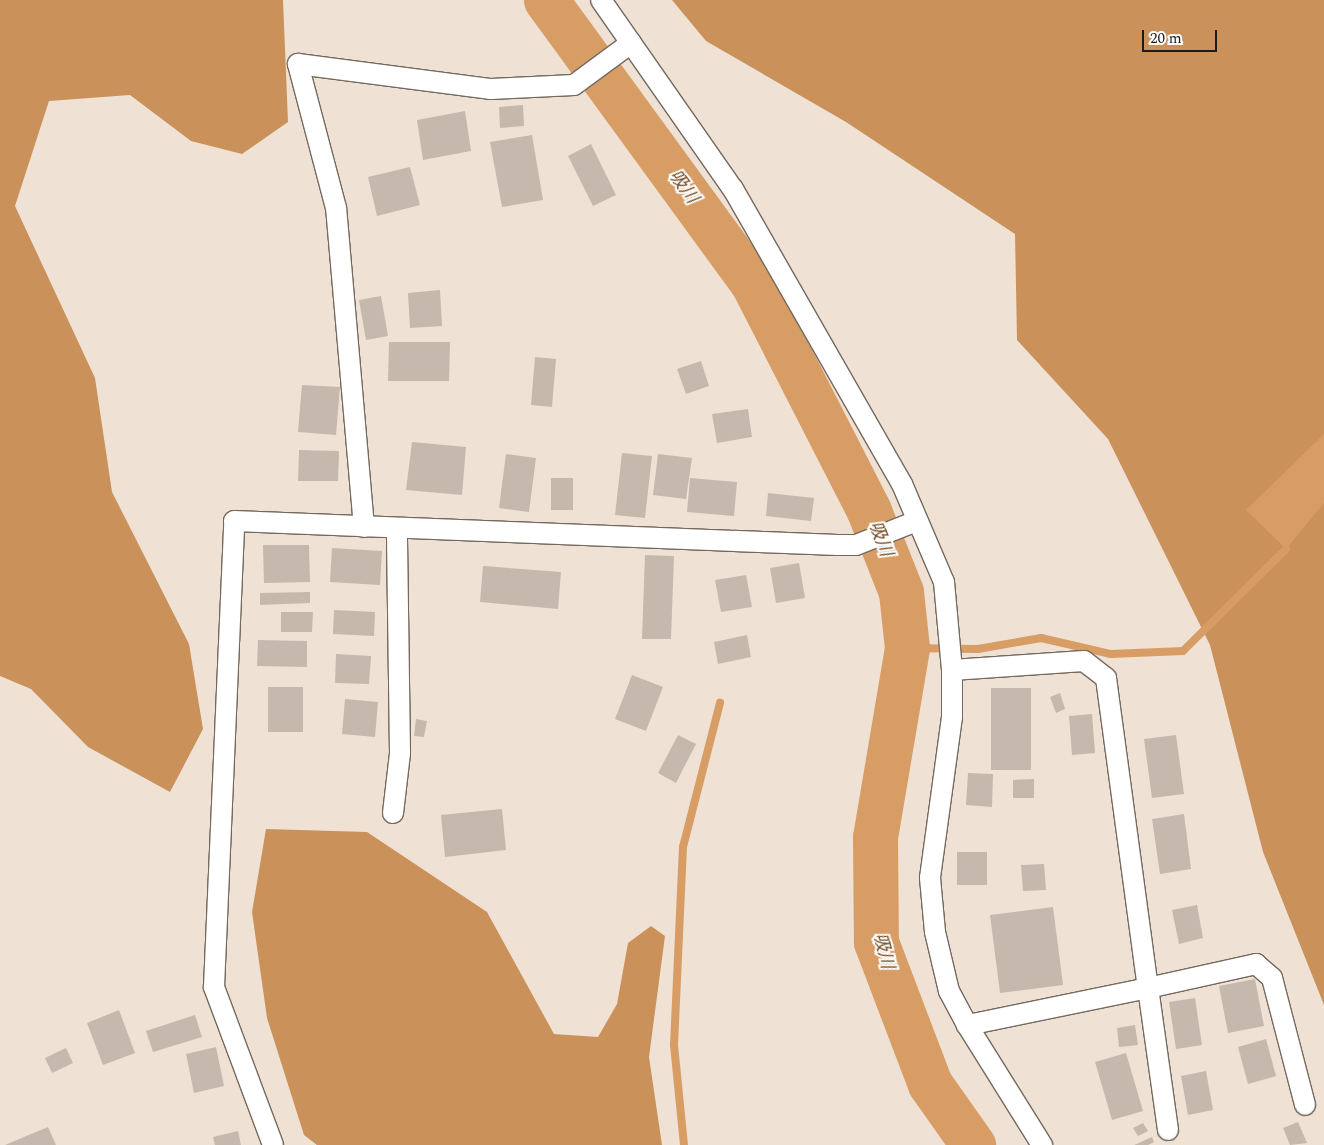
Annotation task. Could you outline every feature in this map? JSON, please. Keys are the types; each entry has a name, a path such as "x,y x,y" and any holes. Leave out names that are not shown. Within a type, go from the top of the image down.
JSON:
{"street":[{"path":"601,0 624,49 733,189 902,484 944,582 952,670 952,718 930,878 935,932 949,991 967,1025 1042,1145"},
{"path":"364,527 336,208 298,64 491,89 574,85 624,49"},
{"path":"273,1145 214,987 234,522 856,545 918,521"},
{"path":"393,813 400,753 397,528"},
{"path":"952,670 1084,662 1106,678 1168,1130"},
{"path":"967,1025 1256,964 1272,978 1305,1105"}],"shaded area":[{"path":"0,0 283,0 288,122 242,154 191,141 130,95 49,101 15,206 95,378 112,492 189,644 203,729 170,792 88,747 31,689 0,676"},
{"path":"672,0 1324,0 1324,1005 1263,852 1210,645 1108,439 1017,340 1015,234 846,122 706,41"},
{"path":"1324,434 1324,503 1286,549 1246,510"},
{"path":"266,829 367,832 487,912 554,1034 598,1037 617,1004 628,943 651,926 665,936 649,1057 662,1145 317,1145 304,1135 267,1018 252,912"}],"building":[{"path":"523,105 524,126 500,128 499,107"},
{"path":"465,111 471,151 423,160 417,120"},
{"path":"532,135 543,200 502,207 490,142"},
{"path":"591,144 616,195 593,206 568,156"},
{"path":"410,167 420,205 377,216 368,177"},
{"path":"440,290 442,326 410,328 408,293"},
{"path":"381,296 388,336 366,340 359,300"},
{"path":"389,342 450,342 449,381 388,381"},
{"path":"535,357 556,359 552,407 531,405"},
{"path":"701,361 709,386 686,394 677,369"},
{"path":"302,385 340,387 336,435 298,432"},
{"path":"748,409 752,437 717,443 712,414"},
{"path":"412,442 466,447 462,495 406,490"},
{"path":"299,450 339,451 338,481 298,481"},
{"path":"622,453 652,456 645,518 615,515"},
{"path":"506,454 536,458 529,512 499,508"},
{"path":"658,454 692,458 686,499 653,495"},
{"path":"551,478 573,478 573,510 551,510"},
{"path":"690,478 737,482 734,516 687,512"},
{"path":"768,493 814,498 811,521 766,516"},
{"path":"263,545 309,545 310,582 264,583"},
{"path":"332,548 382,551 380,585 330,582"},
{"path":"645,555 674,556 671,639 642,639"},
{"path":"799,563 805,598 776,603 770,568"},
{"path":"483,566 561,572 558,609 480,602"},
{"path":"746,575 752,607 721,612 715,580"},
{"path":"310,592 310,603 260,605 260,593"},
{"path":"334,610 375,612 374,636 333,634"},
{"path":"281,612 313,612 312,632 281,632"},
{"path":"747,635 751,657 718,664 714,642"},
{"path":"258,640 307,641 307,667 257,666"},
{"path":"336,654 371,656 369,684 335,683"},
{"path":"632,675 663,687 646,731 615,719"},
{"path":"268,687 303,687 303,732 268,732"},
{"path":"991,688 1031,688 1031,770 991,770"},
{"path":"1060,693 1065,709 1056,713 1050,697"},
{"path":"345,699 378,702 375,737 342,734"},
{"path":"1092,714 1095,753 1072,755 1069,716"},
{"path":"416,719 427,721 424,737 414,736"},
{"path":"678,735 696,744 676,783 658,773"},
{"path":"1176,735 1184,794 1152,798 1144,739"},
{"path":"968,773 993,774 992,807 966,805"},
{"path":"1034,779 1034,798 1013,798 1013,780"},
{"path":"502,809 506,850 445,857 441,815"},
{"path":"1184,814 1191,869 1160,874 1152,819"},
{"path":"957,852 987,852 987,885 957,885"},
{"path":"1044,864 1046,890 1023,891 1021,865"},
{"path":"1197,905 1203,938 1179,944 1172,910"},
{"path":"1053,907 1063,985 1000,993 990,915"},
{"path":"1255,979 1264,1026 1228,1033 1219,986"},
{"path":"1195,998 1202,1045 1176,1049 1169,1002"},
{"path":"119,1010 135,1053 103,1065 87,1023"},
{"path":"195,1015 202,1037 153,1052 146,1031"},
{"path":"1135,1025 1138,1045 1119,1047 1117,1028"},
{"path":"1266,1039 1276,1076 1248,1084 1238,1047"},
{"path":"216,1047 224,1086 194,1093 186,1054"},
{"path":"66,1048 73,1063 52,1073 45,1058"},
{"path":"1126,1053 1143,1111 1112,1120 1095,1062"},
{"path":"1206,1071 1213,1110 1188,1115 1181,1076"},
{"path":"1298,1122 1307,1143 1290,1145 1283,1128"},
{"path":"1143,1123 1148,1131 1138,1136 1133,1128"},
{"path":"48,1127 56,1145 5,1145"},
{"path":"238,1131 241,1145 215,1145 213,1137"},
{"path":"1152,1137 1154,1142 1148,1145 1134,1145"}],"waterway":[{"name":"吸川","path":"546,0 752,282 869,511 901,592 907,648 875,837 876,942 930,1084 973,1145"},
{"path":"907,648 978,649 1041,638 1111,654 1183,651 1286,549"},
{"path":"684,1145 674,1045 683,847 720,703"}]}
